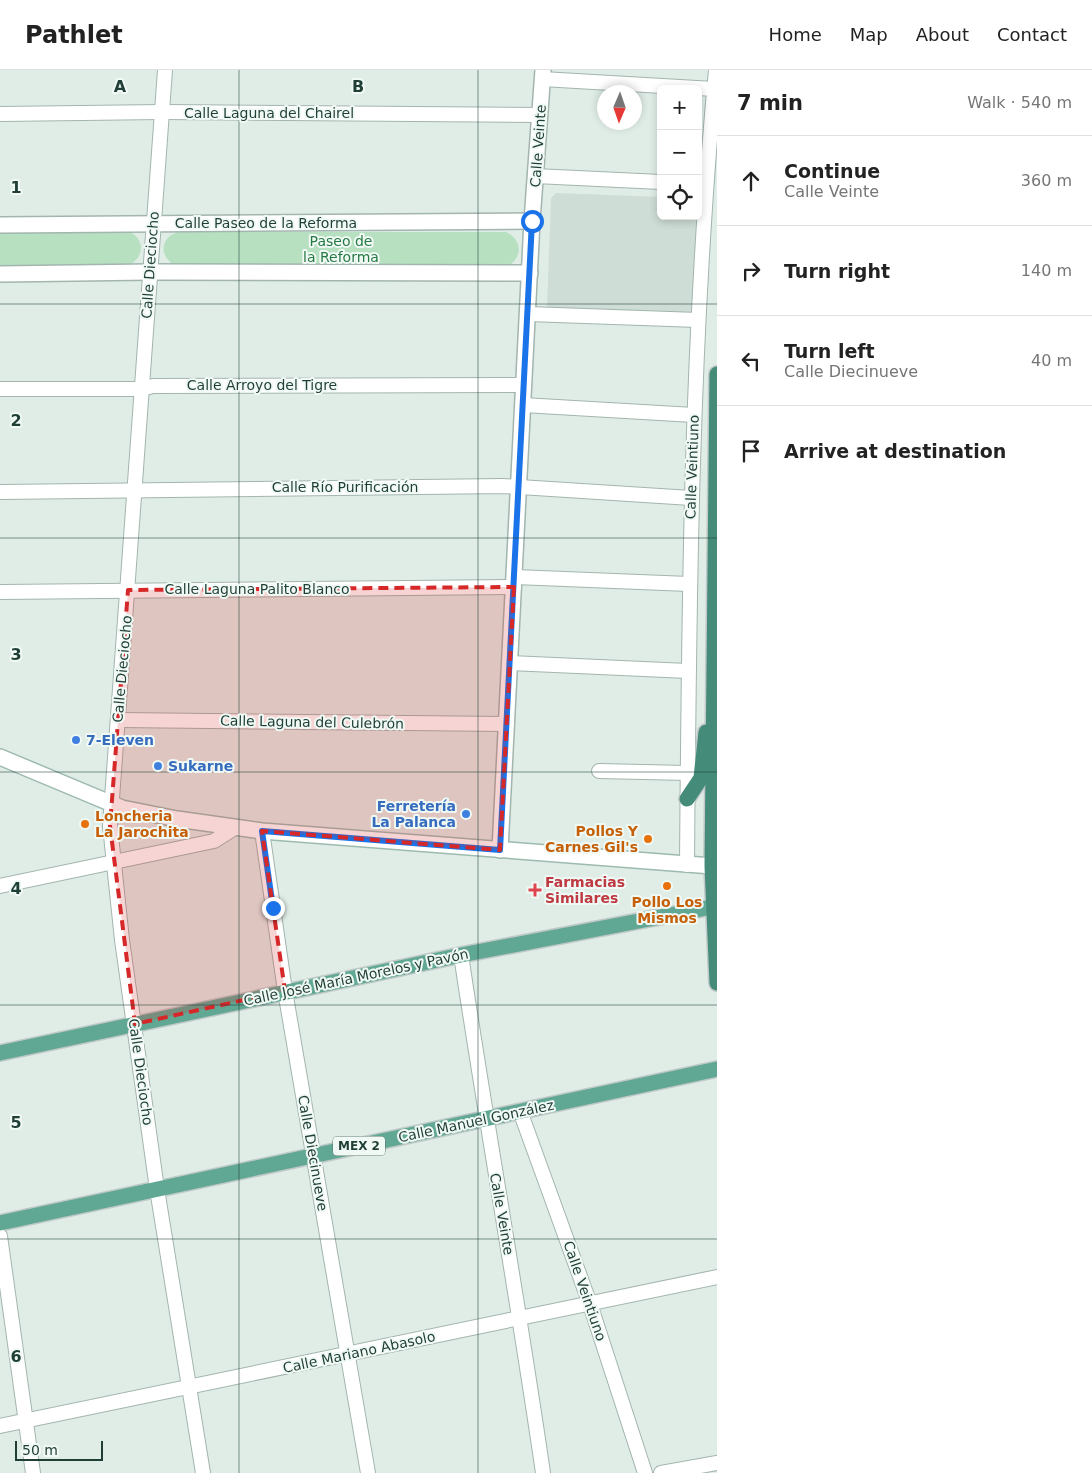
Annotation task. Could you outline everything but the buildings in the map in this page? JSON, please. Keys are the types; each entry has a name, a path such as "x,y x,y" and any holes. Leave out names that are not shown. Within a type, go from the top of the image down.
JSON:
{"highway":[{"path":"717,374 714,550 714,866 717,983"},
{"path":"687,799 701,778 706,727 715,707"}],"main road":[{"name":"Calle José María Morelos y Pavón","path":"0,1052 461,955 715,906"},
{"name":"Calle Manuel González","path":"0,1223 717,1069"}],"street":[{"name":"Calle Dieciocho","path":"165,70 152,224 128,590 110,826 122,940 157,1189 202,1473"},
{"name":"Calle Veintiuno","path":"686,865 690,498 703,184 716,70"},
{"path":"543,75 714,89"},
{"name":"Calle Veinte","path":"500,850 532,221 538,115 543,75"},
{"name":"Calle Laguna del Chairel","path":"0,114 162,112 538,115"},
{"path":"535,176 657,182"},
{"name":"Calle Paseo de la Reforma","path":"0,225 532,221"},
{"path":"0,274 150,272 530,273"},
{"path":"528,314 698,320"},
{"name":"Calle Arroyo del Tigre","path":"0,389 141,389 152,386 524,385"},
{"path":"524,405 694,414"},
{"name":"Calle Río Purificación","path":"0,492 519,488 690,498"},
{"name":"Calle Laguna Palito Blanco","path":"0,592 515,582 689,584"},
{"path":"510,663 688,671"},
{"name":"Calle Laguna del Culebrón","path":"118,720 506,724"},
{"path":"0,757 111,804 156,815 262,831 714,866"},
{"path":"599,771 688,773"},
{"path":"0,886 214,841 236,827"},
{"name":"Calle Diecinueve","path":"262,831 285,991 368,1473"},
{"name":"Calle Veinte","path":"461,955 486,1119 521,1318 543,1473"},
{"name":"Calle Veintiuno","path":"520,1111 590,1304 645,1473"},
{"path":"0,1236 33,1473"},
{"name":"Calle Mariano Abasolo","path":"0,1426 717,1277"},
{"path":"661,1473 717,1463"}],"highlighted area":[{"path":"514,587 500,850 262,831 285,991 135,1024 110,826 128,590"}],"shaded area":[{"path":"556,193 657,197 657,220 699,220 694,316 547,309 551,198"}],"green space":[{"path":"0,231 128,231 138,238 141,248 138,257 129,265 0,266"},
{"name":"Paseo de la Reforma","path":"179,232 506,232 516,240 519,250 516,259 506,267 174,265 166,256 164,246 168,237"}],"place":[{"name":"7-Eleven","path":"76,740"},
{"name":"Sukarne","path":"158,766"},
{"name":"Ferretería La Palanca","path":"466,814"},
{"name":"Loncheria La Jarochita","path":"85,824"},
{"name":"Pollos Y Carnes Gil's","path":"648,839"},
{"name":"Pollo Los Mismos","path":"667,886"},
{"name":"Farmacias Similares","path":"535,890"}],"route":[{"path":"273,908 262,831 500,850 532,221"}]}
